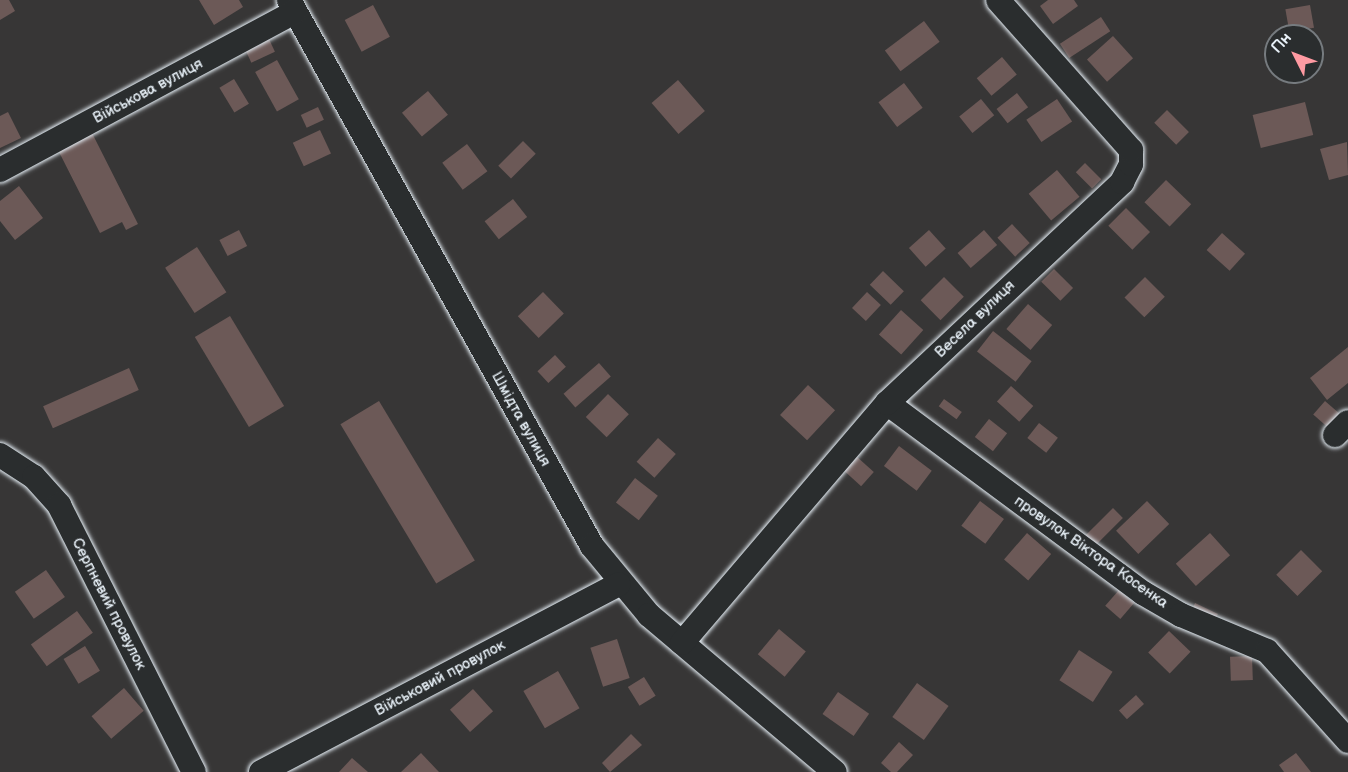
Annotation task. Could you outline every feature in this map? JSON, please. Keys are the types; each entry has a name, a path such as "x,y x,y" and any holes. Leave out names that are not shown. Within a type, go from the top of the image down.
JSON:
{"street":[{"name":"Весела вулиця","path":"682,643 887,403 1122,182 1131,164 1131,150 998,0"},
{"name":"Військова вулиця","path":"0,170 292,6"},
{"name":"Шмідта вулиця","path":"292,6 569,506 620,584 682,643 829,770"},
{"name":"провулок Віктора Косенка","path":"887,403 1143,593 1181,615 1267,651 1348,741"},
{"name":"Серпневий провулок","path":"0,455 33,477 59,505 194,772"},
{"name":"Військовий провулок","path":"261,772 620,584"}],"building":[{"path":"0,0 9,0 15,11 0,20"},
{"path":"199,0 239,0 243,7 214,25"},
{"path":"1048,0 1074,0 1078,6 1053,24 1040,6"},
{"path":"373,5 390,37 362,52 345,20"},
{"path":"1310,5 1313,24 1288,24 1285,9"},
{"path":"1101,17 1110,31 1069,58 1060,44"},
{"path":"924,21 940,42 901,71 885,50"},
{"path":"1113,36 1133,58 1107,82 1087,59"},
{"path":"269,39 275,52 251,63 245,50"},
{"path":"1002,57 1017,75 992,96 977,78"},
{"path":"277,60 299,99 277,111 255,72"},
{"path":"234,79 249,104 234,113 219,88"},
{"path":"678,80 705,111 678,134 652,103"},
{"path":"904,83 923,108 897,127 878,102"},
{"path":"428,91 448,115 422,137 402,113"},
{"path":"1017,93 1028,107 1008,123 997,109"},
{"path":"981,99 994,115 972,133 959,117"},
{"path":"1057,99 1072,121 1041,142 1026,120"},
{"path":"1305,102 1313,135 1261,148 1253,115"},
{"path":"318,107 324,120 307,128 301,115"},
{"path":"1167,110 1189,132 1176,145 1154,123"},
{"path":"8,112 21,138 0,148 0,116"},
{"path":"320,130 331,154 304,166 293,143"},
{"path":"92,133 138,224 126,230 122,222 100,233 58,150"},
{"path":"523,141 536,154 511,178 498,166"},
{"path":"1347,142 1348,175 1329,180 1320,149"},
{"path":"467,144 487,171 463,190 442,163"},
{"path":"1085,163 1101,179 1092,188 1076,172"},
{"path":"1057,170 1079,197 1051,221 1029,194"},
{"path":"1166,180 1191,204 1170,227 1144,202"},
{"path":"19,186 43,218 15,240 0,221 0,201"},
{"path":"513,199 527,217 499,239 485,221"},
{"path":"1126,208 1150,232 1132,250 1108,226"},
{"path":"1012,224 1030,243 1015,257 997,238"},
{"path":"239,230 247,246 228,256 219,240"},
{"path":"929,230 946,249 926,267 909,248"},
{"path":"984,230 997,245 971,268 958,253"},
{"path":"1222,233 1245,254 1230,271 1207,250"},
{"path":"197,247 226,292 195,313 165,268"},
{"path":"1054,269 1073,288 1060,301 1041,282"},
{"path":"883,271 904,291 891,305 870,285"},
{"path":"944,277 964,297 940,320 921,300"},
{"path":"1145,277 1165,297 1144,317 1124,298"},
{"path":"543,292 564,314 539,338 518,316"},
{"path":"867,292 881,305 866,321 852,308"},
{"path":"1028,304 1052,325 1031,350 1006,329"},
{"path":"901,310 923,330 901,355 879,335"},
{"path":"230,316 284,406 249,427 195,337"},
{"path":"993,331 1032,361 1016,382 977,351"},
{"path":"1348,347 1348,383 1327,400 1310,378"},
{"path":"555,355 566,367 548,383 537,371"},
{"path":"599,363 611,377 575,407 564,394"},
{"path":"129,368 139,390 53,428 43,406"},
{"path":"808,385 835,410 807,440 780,415"},
{"path":"1011,386 1033,406 1019,422 997,402"},
{"path":"608,394 629,414 607,437 586,417"},
{"path":"944,399 962,412 957,419 939,406"},
{"path":"379,401 475,560 436,584 340,424"},
{"path":"1325,401 1342,416 1331,430 1313,415"},
{"path":"989,419 1007,433 993,451 975,437"},
{"path":"1039,423 1058,438 1046,453 1027,438"},
{"path":"658,438 676,454 654,478 637,462"},
{"path":"899,446 932,471 917,491 884,466"},
{"path":"856,456 874,472 861,486 843,470"},
{"path":"635,478 658,496 639,520 616,502"},
{"path":"980,501 1004,519 985,544 961,526"},
{"path":"1147,501 1169,524 1138,554 1116,531"},
{"path":"1113,508 1123,518 1095,546 1085,536"},
{"path":"1027,533 1051,554 1028,580 1004,559"},
{"path":"1210,533 1230,555 1196,586 1176,564"},
{"path":"1301,550 1322,571 1297,596 1276,575"},
{"path":"46,570 65,597 34,619 15,592"},
{"path":"1119,590 1134,603 1120,619 1105,606"},
{"path":"1195,603 1218,614 1213,622 1191,613"},
{"path":"77,611 93,633 47,666 31,645"},
{"path":"779,629 806,651 785,677 758,654"},
{"path":"1169,631 1191,652 1170,673 1148,653"},
{"path":"617,639 630,678 603,687 590,648"},
{"path":"85,646 100,671 79,684 64,659"},
{"path":"1079,650 1113,672 1093,702 1059,680"},
{"path":"1252,656 1253,680 1231,681 1230,657"},
{"path":"558,671 580,708 545,728 523,691"},
{"path":"644,677 656,696 640,706 628,687"},
{"path":"917,683 949,706 924,740 892,717"},
{"path":"124,688 144,711 111,739 92,716"},
{"path":"473,689 493,711 470,732 450,710"},
{"path":"838,692 869,714 854,736 823,714"},
{"path":"1136,695 1144,704 1127,719 1119,710"},
{"path":"631,734 642,745 610,772 602,763"},
{"path":"899,742 913,755 897,772 891,772 881,763"},
{"path":"421,753 439,772 401,772"},
{"path":"1296,753 1311,772 1284,772 1279,765"},
{"path":"352,758 368,772 339,772"}]}
